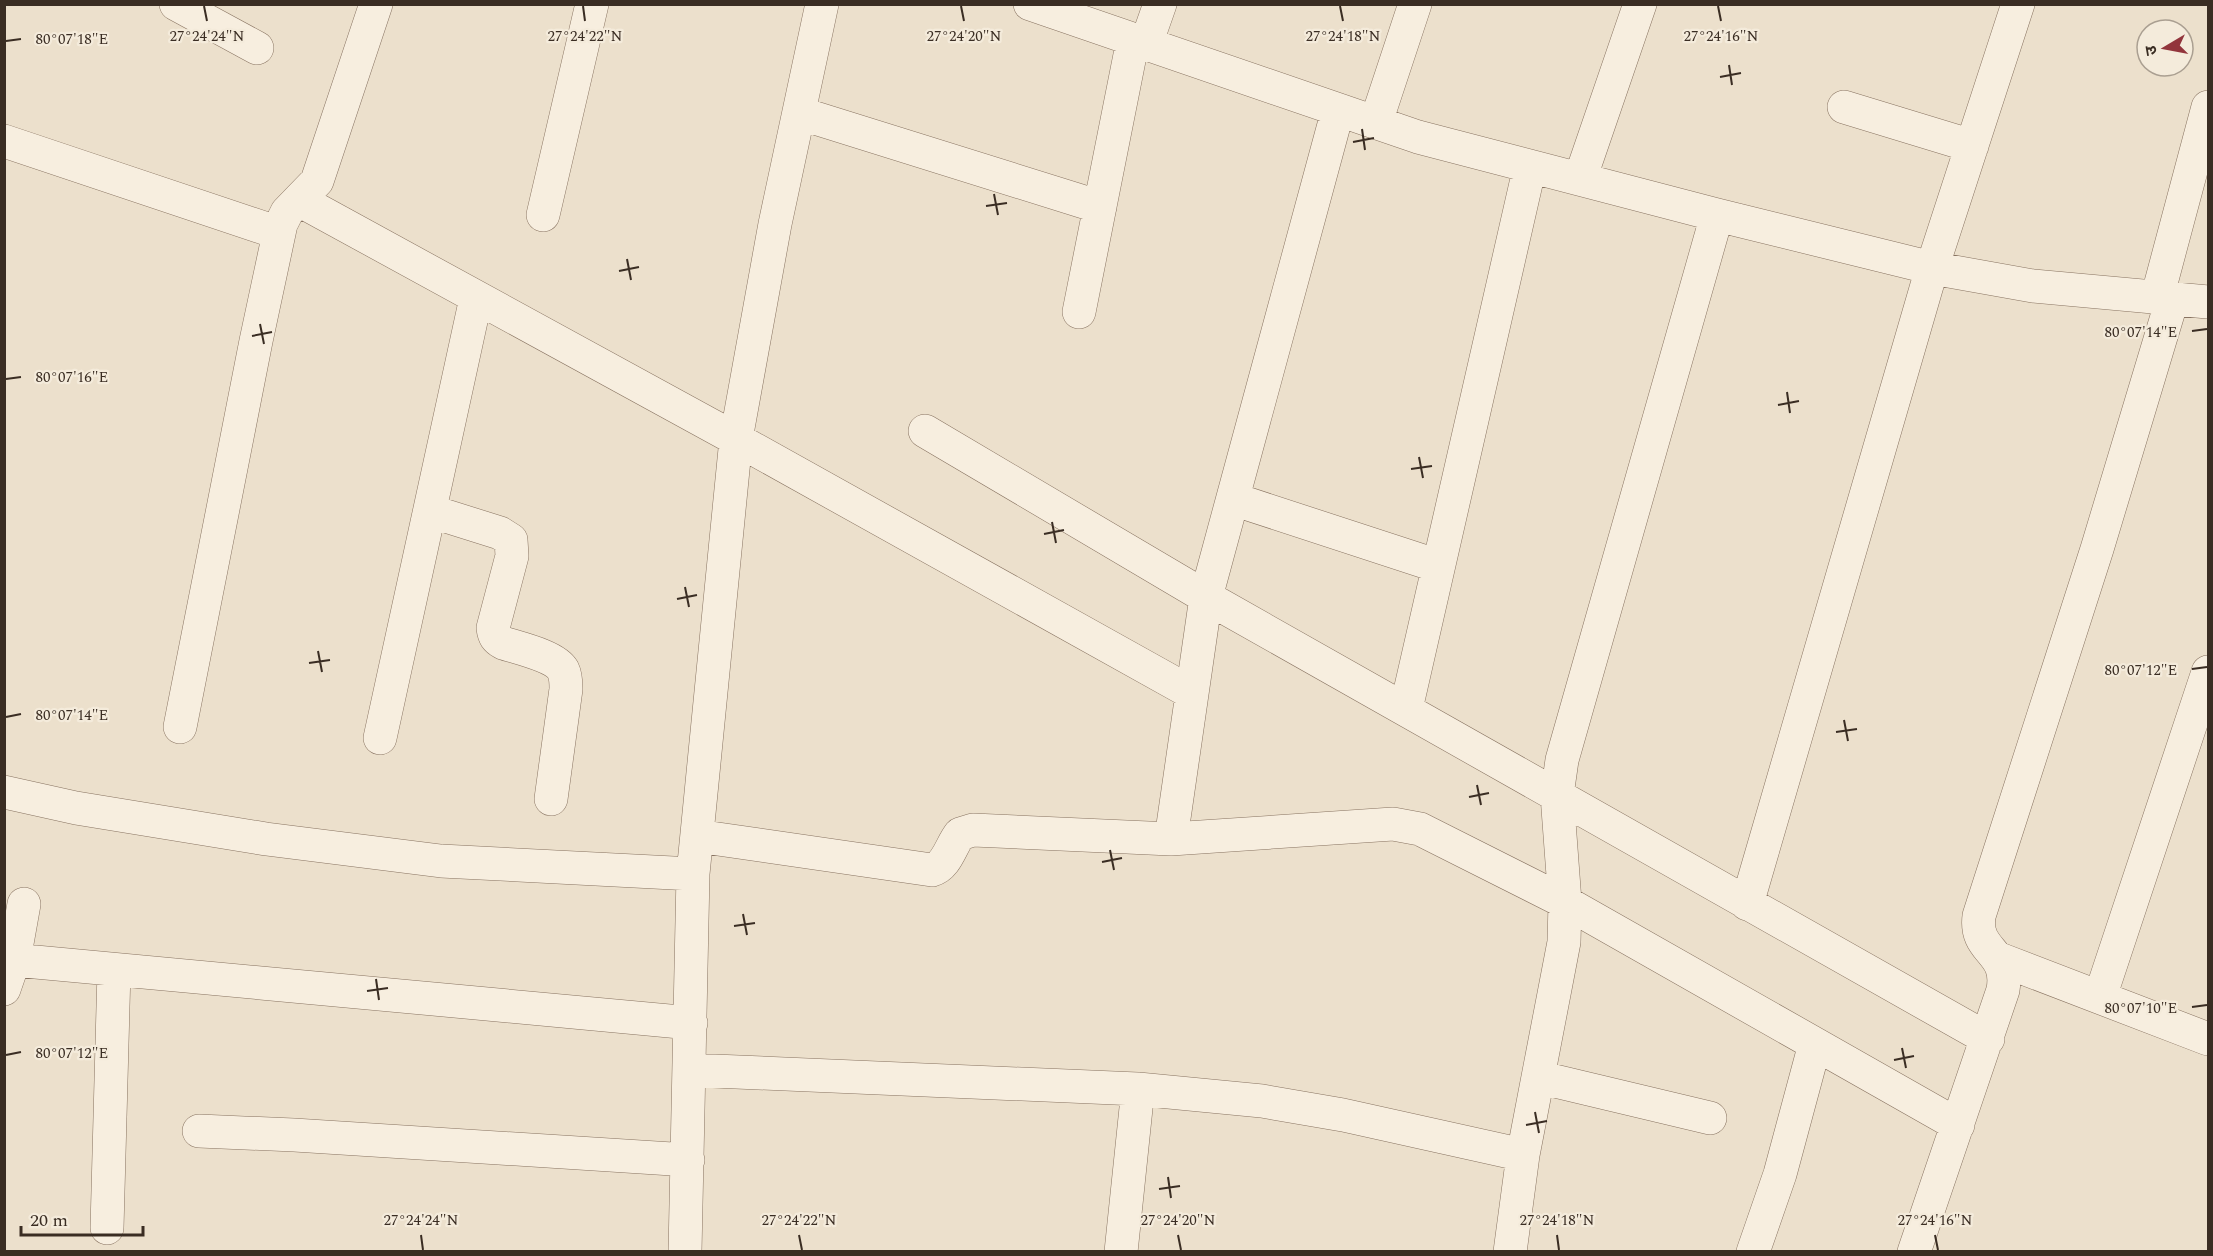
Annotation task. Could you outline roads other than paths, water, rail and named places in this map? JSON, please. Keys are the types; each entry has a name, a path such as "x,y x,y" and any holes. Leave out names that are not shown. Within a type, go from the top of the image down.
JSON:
{"street":[{"path":"176,4 257,48"},
{"path":"180,727 279,233 284,216 312,188 321,173 376,4"},
{"path":"543,215 592,4"},
{"path":"685,1251 693,874 736,439 775,224 822,4"},
{"path":"1030,4 1418,137 1718,215 1932,268 2033,286 2208,302"},
{"path":"1079,312 1100,207 1139,42 1160,4"},
{"path":"1376,122 1415,4"},
{"path":"1580,179 1640,4"},
{"path":"1747,904 1932,268 2018,4"},
{"path":"1844,107 1972,146"},
{"path":"1914,1251 1988,1039 2005,980 2005,973 1997,958 1980,937 1979,916 2097,549 2164,299 2208,107"},
{"path":"1171,839 1206,597 1338,110"},
{"path":"799,113 1100,207"},
{"path":"4,141 279,233"},
{"path":"1406,709 1530,166"},
{"path":"299,200 736,439 1192,693"},
{"path":"1510,1251 1523,1155 1564,942 1565,902 1557,795 1562,760 1718,215"},
{"path":"380,738 476,298"},
{"path":"925,431 1206,597 1988,1039"},
{"path":"1233,499 1438,566"},
{"path":"430,511 500,533 511,540 512,556 493,628 494,634 497,640 503,643 558,664 564,671 566,679 551,799"},
{"path":"2100,997 2208,672"},
{"path":"4,792 76,808 233,833 429,859 693,874"},
{"path":"697,836 925,870 938,869 960,834 973,830 1171,839 1393,824 1407,825 1420,829 1565,902 1958,1125"},
{"path":"24,904 9,974 114,970 691,1023"},
{"path":"1997,958 2208,1039"},
{"path":"107,1228 114,970"},
{"path":"1753,1251 1780,1174 1815,1044"},
{"path":"690,1071 1138,1089 1262,1101 1343,1115 1523,1155"},
{"path":"1538,1077 1710,1118"},
{"path":"1121,1251 1138,1089"},
{"path":"199,1131 688,1160"}]}
